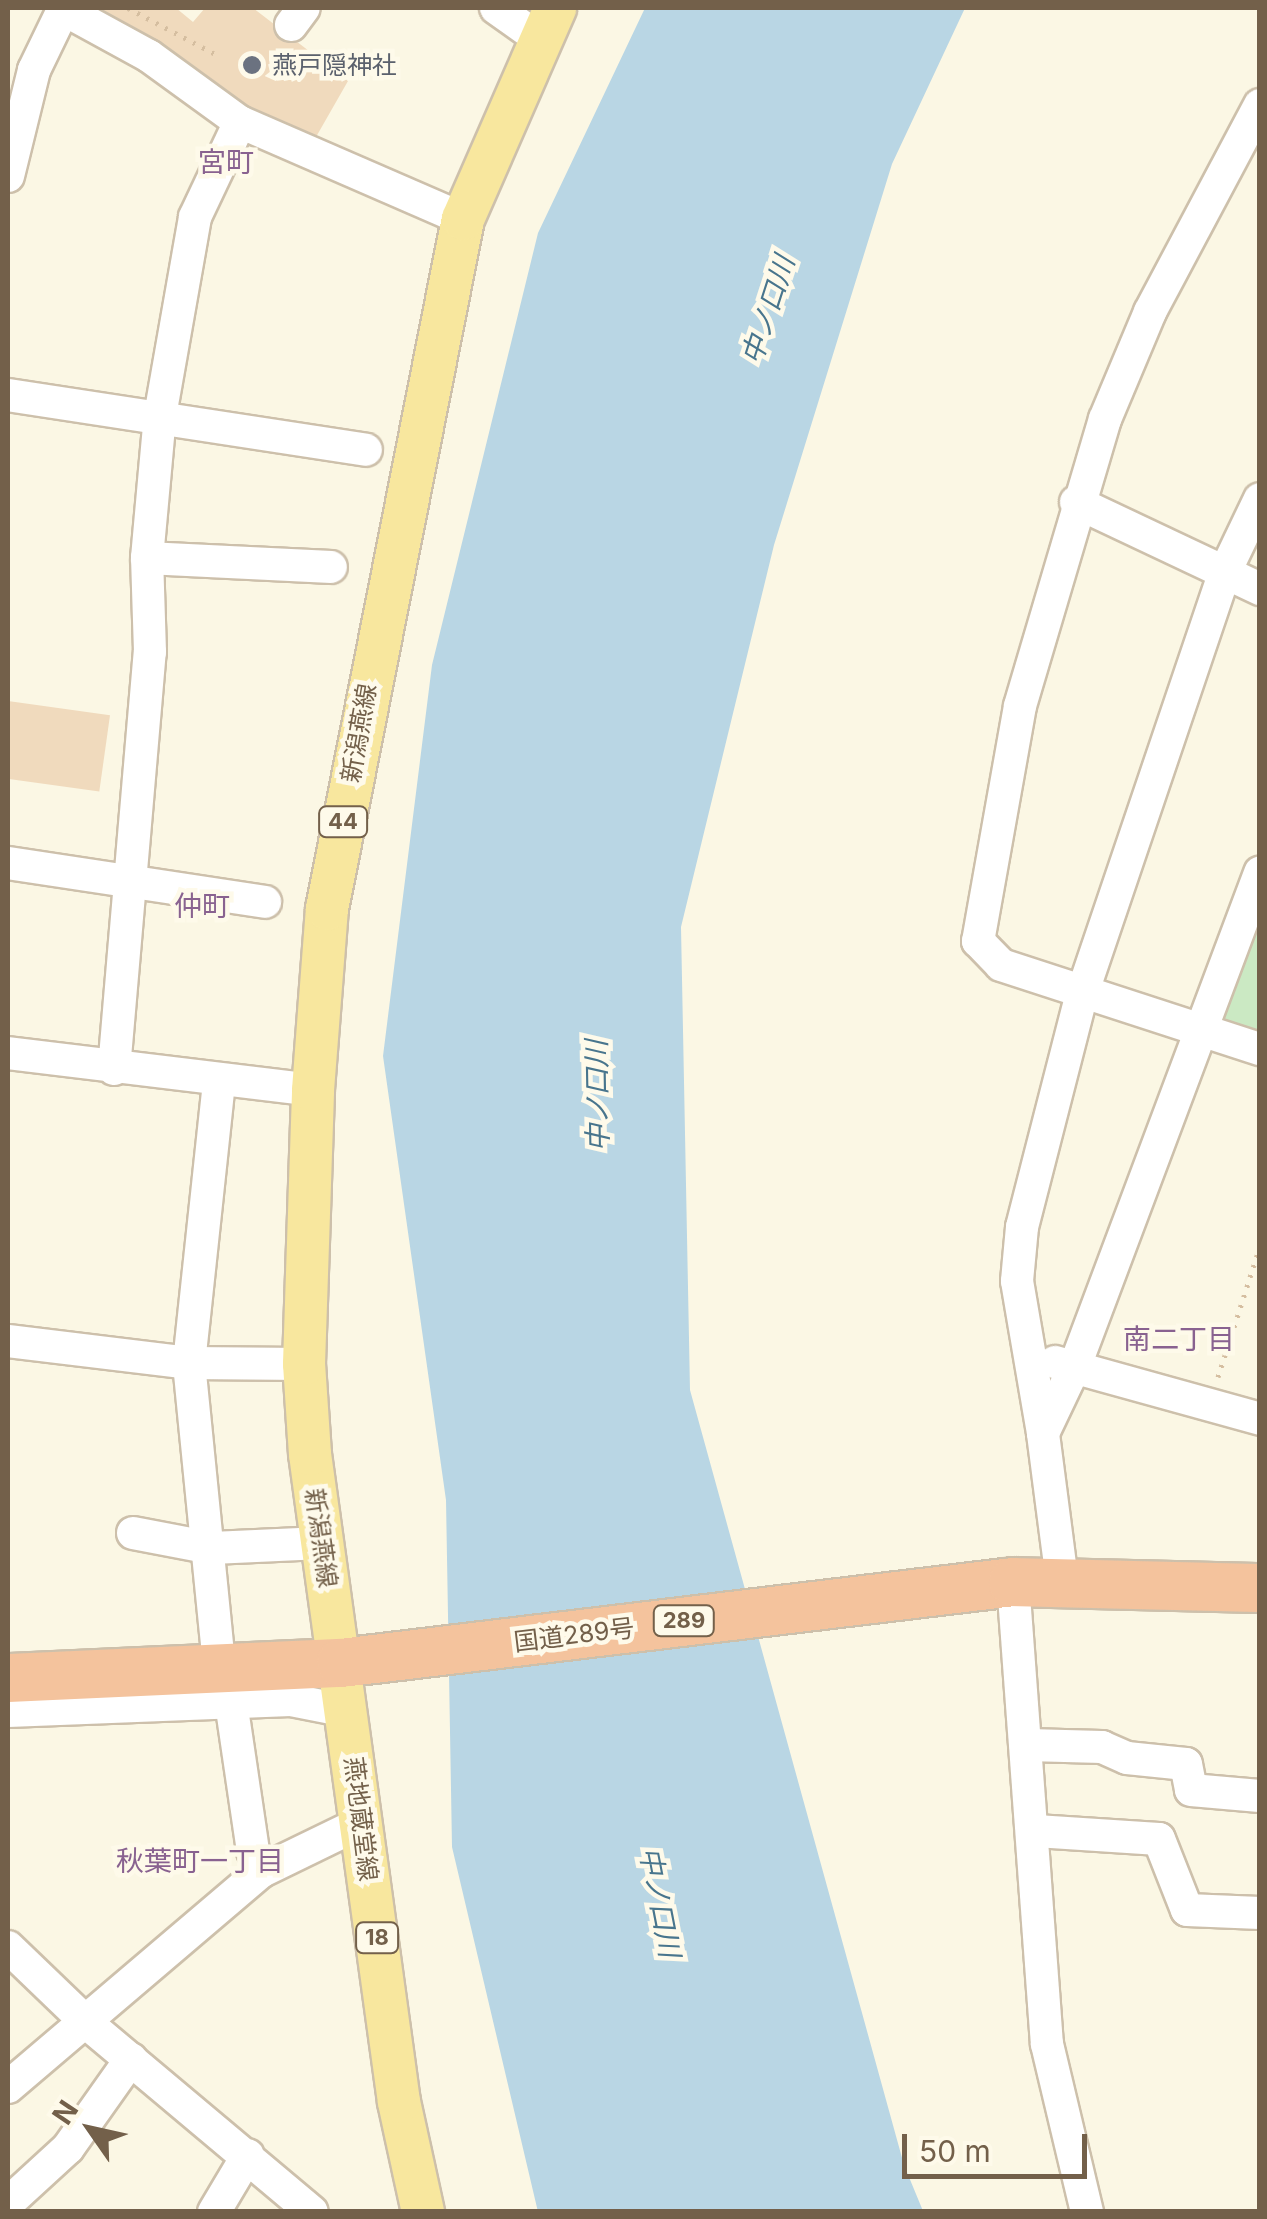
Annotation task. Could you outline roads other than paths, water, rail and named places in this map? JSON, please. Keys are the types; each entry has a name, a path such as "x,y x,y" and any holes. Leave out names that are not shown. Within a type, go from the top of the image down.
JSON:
{"highway":[{"name":"国道289号","path":"8,1678 351,1650 1002,1583 1062,1580 1260,1588"}],"main road":[{"name":"新潟燕線","path":"351,1650 322,1544 304,1364 313,1090 327,909 463,218 546,22"},
{"name":"燕地蔵堂線","path":"351,1650 347,1711 361,1823 400,2102 422,2212"}],"street":[{"path":"8,176 16,102 63,8 150,56 240,122 463,218"},
{"path":"496,8 546,22"},
{"path":"1258,113 1124,368 1076,502 1003,781 978,941 1001,964 1198,1033 1260,1050"},
{"path":"114,1070 150,652 147,558 160,416 196,217 240,122"},
{"path":"8,395 366,450"},
{"path":"1062,1580 1017,1258 1082,994 1224,574 1260,499"},
{"path":"1076,502 1260,590"},
{"path":"147,558 331,567"},
{"path":"8,863 266,902"},
{"path":"1043,1433 1075,1366 1260,873"},
{"path":"8,1054 114,1070 313,1090"},
{"path":"218,1654 212,1548 189,1362 219,1080"},
{"path":"8,1340 189,1362 304,1364"},
{"path":"1031,1356 1260,1419"},
{"path":"133,1533 212,1548 322,1544"},
{"path":"1002,1583 1028,1745 1047,2044 1087,2212"},
{"path":"8,1663 351,1650"},
{"path":"8,1711 291,1700 347,1711"},
{"path":"232,1702 253,1851 262,1871"},
{"path":"1028,1745 1102,1747 1127,1758 1186,1764 1191,1790 1260,1796"},
{"path":"8,2087 88,2024 262,1871 361,1823"},
{"path":"1036,1832 1159,1839 1186,1910 1260,1913"},
{"path":"8,1947 88,2024 312,2212"},
{"path":"8,2203 68,2148 131,2059"},
{"path":"214,2212 248,2155"}],"water":[{"name":"中ノ口川","path":"645,8 965,8 892,164 774,545 681,927 690,1390 904,2165 923,2211 538,2212 452,1847 446,1500 383,1056 432,665 538,233"}],"place":[{"name":"燕戸隠神社","path":"252,65"}],"district":[{"name":"宮町","path":"226,162"},
{"name":"仲町","path":"202,906"},
{"name":"南二丁目","path":"1179,1339"},
{"name":"秋葉町一丁目","path":"200,1861"}]}
